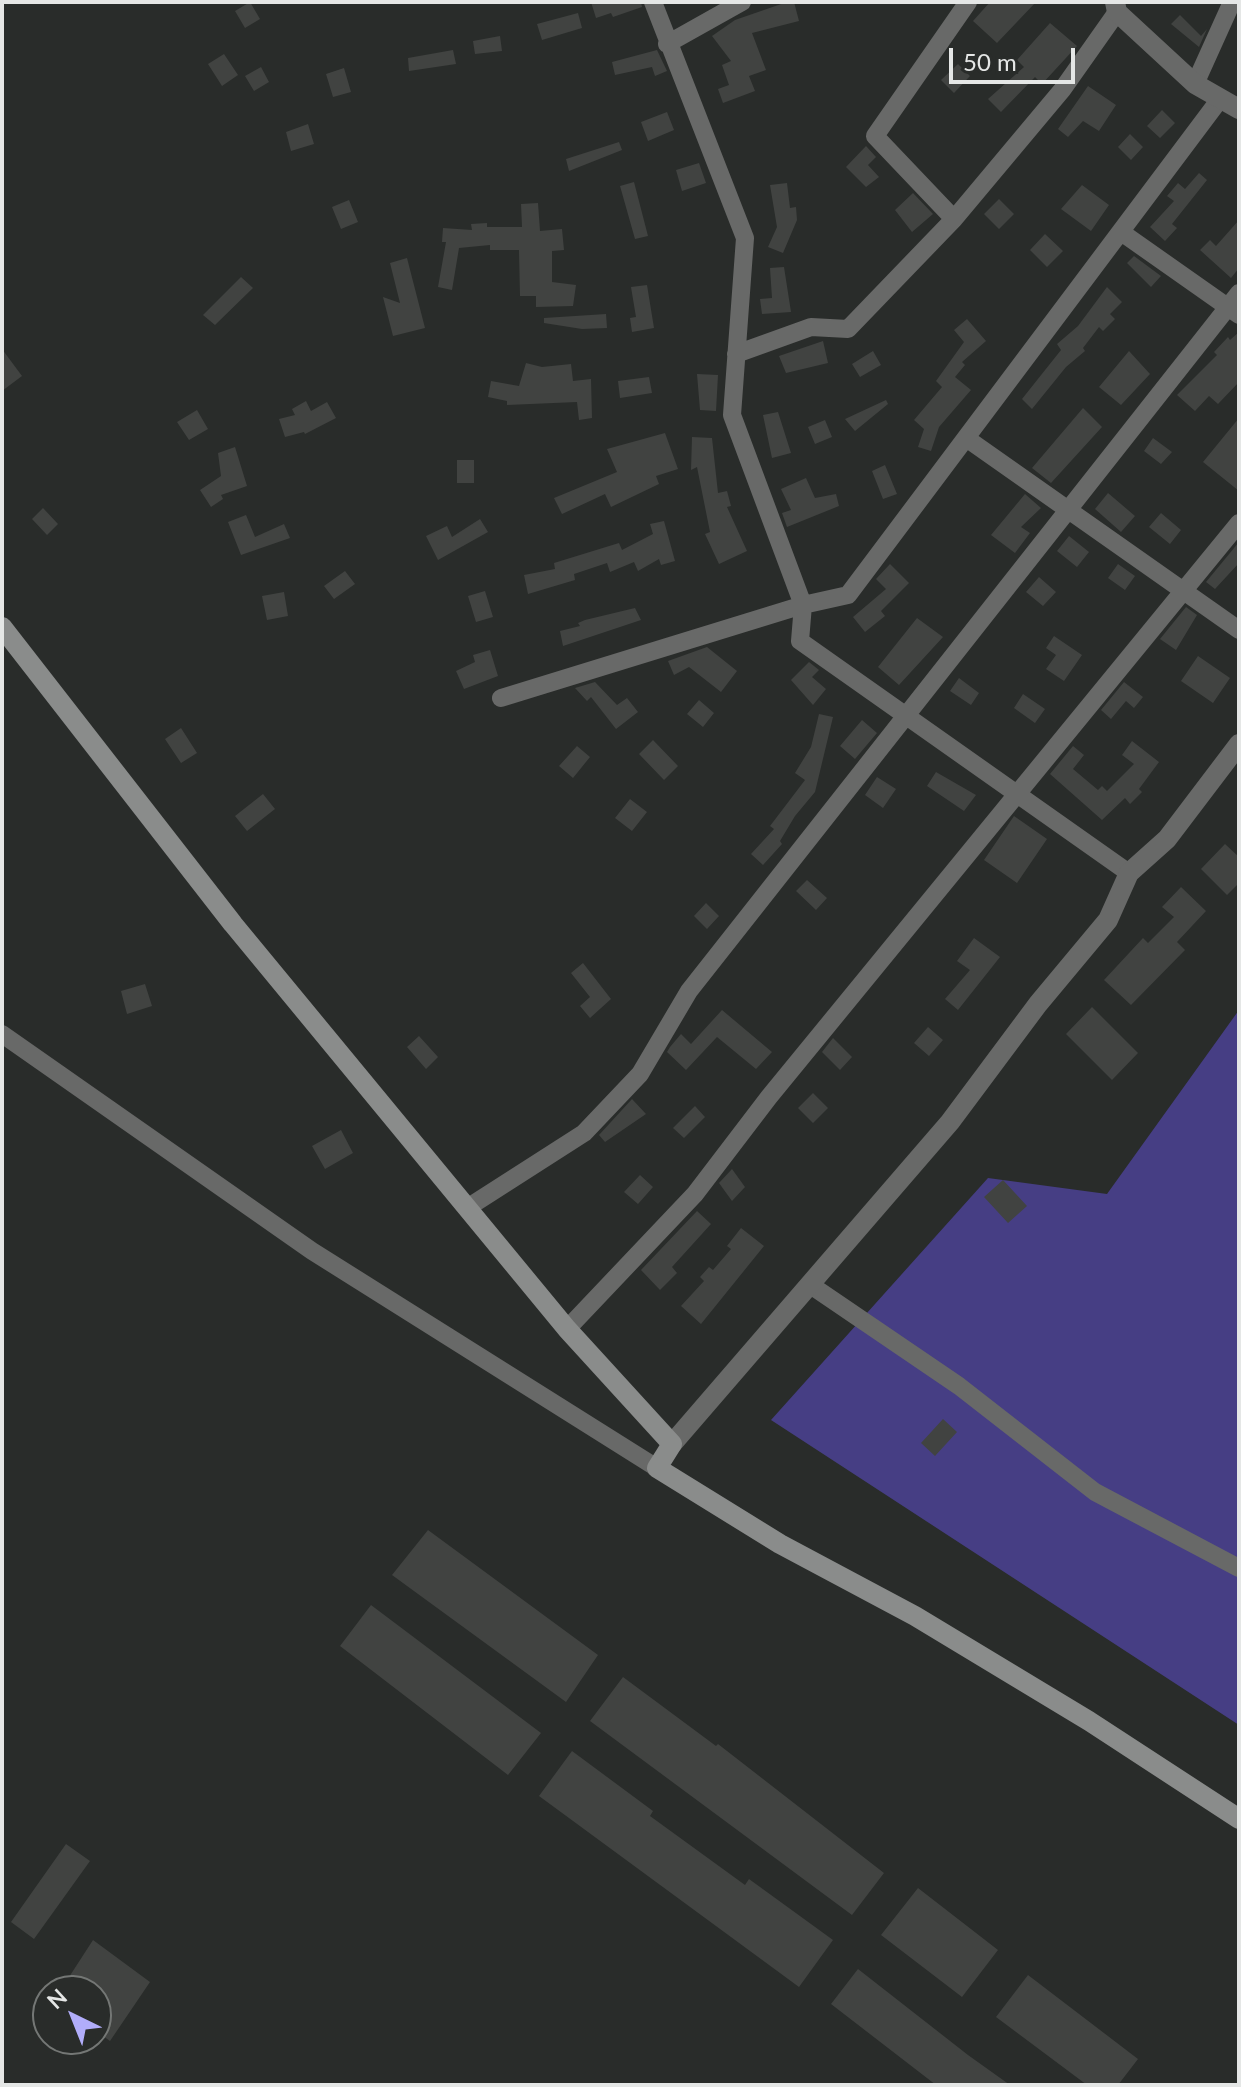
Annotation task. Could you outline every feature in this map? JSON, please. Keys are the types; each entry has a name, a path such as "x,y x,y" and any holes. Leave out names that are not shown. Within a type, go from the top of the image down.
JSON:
{"main road":[{"path":"2,627 233,924 567,1329 672,1444 657,1468 780,1544 915,1616 1089,1721 1239,1819"}],"street":[{"path":"653,2 745,238 732,415 803,605 800,641 1129,873"},
{"path":"667,44 742,2"},
{"path":"954,219 875,136 968,2"},
{"path":"1195,84 1232,2"},
{"path":"736,354 811,327 848,329 954,219 1062,90 1116,7 1195,84 1239,109"},
{"path":"501,698 803,605 848,595 1220,99"},
{"path":"467,1208 584,1133 640,1074 689,991 1069,508 1235,305 1121,232"},
{"path":"966,438 1239,630"},
{"path":"567,1329 695,1194 769,1097 1239,523"},
{"path":"672,1444 812,1286 950,1122 1038,1004 1108,920 1129,873 1167,839 1239,744"},
{"path":"2,1034 312,1251 657,1468"},
{"path":"812,1286 959,1386 1095,1492 1239,1568"}],"shaded area":[{"path":"1239,1010 1239,1725 771,1420 988,1178 1107,1194"}],"building":[{"path":"250,2 260,19 245,28 235,11"},
{"path":"591,2 641,2 642,7 613,17 611,13 596,18"},
{"path":"794,2 799,21 752,33 766,70 749,76 755,91 723,103 718,89 729,85 722,65 731,61 712,36 735,20"},
{"path":"990,2 1036,2 997,43 973,21"},
{"path":"578,13 582,28 542,40 537,24"},
{"path":"1180,15 1201,36 1207,29 1199,47 1171,24"},
{"path":"1050,23 1077,46 1042,84 1035,77 1001,112 988,99 1024,67 1017,60"},
{"path":"500,36 502,51 475,54 473,41"},
{"path":"453,50 456,64 409,71 408,58"},
{"path":"657,50 667,71 655,76 652,67 615,75 612,62"},
{"path":"224,54 238,75 222,86 208,64"},
{"path":"958,64 970,76 954,93 941,80"},
{"path":"261,67 269,82 254,91 245,76"},
{"path":"344,68 351,92 333,97 326,74"},
{"path":"1088,86 1116,105 1099,131 1083,121 1068,137 1058,129"},
{"path":"1162,110 1175,123 1160,138 1147,126"},
{"path":"667,112 674,130 648,141 641,122"},
{"path":"308,124 314,144 291,151 286,132"},
{"path":"1130,134 1143,147 1131,160 1118,147"},
{"path":"619,142 622,150 569,171 566,159"},
{"path":"866,146 876,157 868,165 879,177 866,187 846,167"},
{"path":"699,163 706,183 682,191 676,170"},
{"path":"1199,173 1207,180 1172,224 1177,228 1165,241 1150,227 1174,201 1167,196 1178,183 1185,189"},
{"path":"634,182 648,236 635,239 620,186"},
{"path":"787,183 790,208 796,207 797,220 783,253 768,247 777,227 770,185"},
{"path":"1082,185 1109,205 1091,231 1061,209"},
{"path":"913,193 933,214 912,232 895,210"},
{"path":"999,199 1014,214 999,229 984,214"},
{"path":"349,200 358,222 341,229 332,207"},
{"path":"538,203 540,231 562,229 564,250 552,251 552,282 576,285 573,306 536,307 536,296 520,296 519,250 490,250 490,245 459,248 452,290 438,287 446,242 442,242 443,228 472,230 471,224 487,223 487,227 522,227 521,204"},
{"path":"1239,220 1239,268 1231,278 1200,250 1210,240 1216,246"},
{"path":"1045,234 1063,251 1047,267 1030,250"},
{"path":"1134,256 1161,276 1151,287 1127,263"},
{"path":"407,258 425,328 393,336 383,297 400,303 390,263"},
{"path":"784,267 791,312 762,314 760,299 772,298 770,268"},
{"path":"241,277 253,288 215,325 203,315"},
{"path":"647,285 654,328 632,332 630,318 636,317 631,287"},
{"path":"1107,287 1122,302 1110,314 1115,319 1103,331 1099,327 1083,348 1085,351 1066,367 1032,409 1022,399 1061,350 1057,344 1078,326"},
{"path":"606,314 607,328 582,329 544,323 544,318"},
{"path":"967,319 986,341 962,362 965,365 955,377 971,390 939,427 931,451 918,447 924,429 914,420 942,387 936,381 964,342 954,330"},
{"path":"1239,332 1239,382 1218,404 1209,396 1195,411 1177,395 1217,355 1214,352 1228,337 1230,340"},
{"path":"823,341 828,363 786,373 779,356"},
{"path":"2,349 22,376 2,391"},
{"path":"873,351 881,365 860,377 852,364"},
{"path":"1129,351 1150,374 1121,405 1099,387"},
{"path":"526,363 542,367 571,364 573,381 591,379 592,418 579,420 577,402 507,405 507,401 488,397 491,381 519,386"},
{"path":"697,374 718,375 716,411 700,410"},
{"path":"649,377 652,393 620,398 618,381"},
{"path":"886,400 888,404 855,431 845,419"},
{"path":"306,401 311,411 327,402 336,418 305,434 285,437 279,419 295,415 292,409"},
{"path":"1083,408 1102,427 1051,483 1032,468"},
{"path":"197,410 208,429 189,440 177,422"},
{"path":"778,412 791,453 772,458 763,415"},
{"path":"1239,418 1239,491 1203,462"},
{"path":"825,420 832,437 815,444 808,427"},
{"path":"665,433 678,469 656,476 659,484 611,507 605,494 562,514 554,498 617,472 607,449"},
{"path":"692,437 712,438 718,493 727,491 731,506 727,507 747,551 719,564 705,534 710,532 697,467 691,470"},
{"path":"1153,438 1172,452 1161,464 1144,451"},
{"path":"235,447 247,486 221,495 223,499 211,507 200,490 221,476 218,453"},
{"path":"457,460 474,460 474,483 457,483"},
{"path":"885,465 897,494 883,499 872,471"},
{"path":"806,478 815,498 836,494 839,506 787,527 782,513 791,510 781,489"},
{"path":"1108,493 1135,516 1121,532 1095,509"},
{"path":"1025,494 1041,508 1021,527 1030,533 1015,553 991,535"},
{"path":"43,508 58,524 47,535 32,519"},
{"path":"1161,513 1181,530 1170,544 1149,527"},
{"path":"246,515 255,537 284,524 290,538 241,555 228,522"},
{"path":"480,519 488,532 438,560 426,536 447,526 452,537"},
{"path":"664,521 675,561 661,565 659,559 638,571 634,562 610,572 607,563 574,574 575,580 528,594 524,575 555,569 554,563 619,543 622,550 653,534 650,524"},
{"path":"1069,536 1089,552 1077,567 1057,551"},
{"path":"1239,542 1239,563 1215,589 1206,582"},
{"path":"890,564 909,583 881,611 885,616 865,632 853,617 886,589 876,579"},
{"path":"1118,564 1135,576 1125,590 1108,578"},
{"path":"345,571 355,584 334,599 324,586"},
{"path":"1039,577 1056,592 1043,606 1026,592"},
{"path":"485,591 493,617 476,622 468,596"},
{"path":"284,592 288,616 267,620 262,596"},
{"path":"1186,607 1197,615 1176,650 1160,639"},
{"path":"635,608 641,620 563,646 560,631 580,626 578,623 585,620"},
{"path":"917,618 943,637 899,685 878,667"},
{"path":"1054,636 1082,655 1064,681 1046,669 1056,655 1046,648"},
{"path":"707,647 737,671 721,692 689,667 674,675 668,661"},
{"path":"490,650 498,676 464,689 456,671 475,662 473,655"},
{"path":"1198,656 1230,678 1213,703 1181,681"},
{"path":"809,662 819,670 812,677 826,689 813,705 791,680"},
{"path":"959,678 979,693 971,705 950,691"},
{"path":"595,682 617,705 627,698 638,712 616,729 591,697 587,701 575,688"},
{"path":"1124,682 1143,697 1134,708 1126,701 1111,719 1101,710"},
{"path":"1023,694 1045,709 1035,723 1014,708"},
{"path":"699,700 714,713 703,727 687,714"},
{"path":"819,714 833,717 815,792 795,816 780,841 782,844 763,865 751,854 774,829 770,826 805,780 795,773 811,747"},
{"path":"862,720 877,733 855,759 840,746"},
{"path":"181,728 197,753 181,763 165,739"},
{"path":"653,740 678,766 664,780 639,754"},
{"path":"1132,741 1159,762 1139,789 1142,792 1130,804 1125,798 1102,820 1050,774 1073,746 1084,755 1073,769 1098,790 1102,786 1107,791 1134,764 1122,755"},
{"path":"577,746 590,757 573,778 559,766"},
{"path":"936,772 976,795 964,811 927,786"},
{"path":"877,777 896,789 883,808 865,795"},
{"path":"263,794 275,809 247,831 235,816"},
{"path":"630,799 647,812 632,831 615,818"},
{"path":"1014,816 1047,839 1017,883 984,860"},
{"path":"1225,844 1239,857 1239,883 1227,895 1201,869"},
{"path":"807,880 827,898 816,910 796,891"},
{"path":"1181,887 1206,911 1177,942 1185,950 1131,1005 1104,980 1143,938 1148,943 1174,917 1162,907"},
{"path":"706,903 719,916 707,929 694,916"},
{"path":"974,938 1000,957 958,1010 945,999 970,970 957,961"},
{"path":"583,963 611,999 590,1018 580,1006 590,997 571,973"},
{"path":"145,984 152,1006 127,1014 121,991"},
{"path":"1092,1007 1138,1053 1112,1080 1066,1034"},
{"path":"722,1010 772,1052 756,1069 717,1037 686,1070 667,1052 670,1047 681,1034 691,1044"},
{"path":"928,1027 943,1040 929,1056 914,1043"},
{"path":"419,1036 438,1057 426,1069 407,1047"},
{"path":"833,1038 852,1057 840,1070 822,1052"},
{"path":"813,1093 828,1108 813,1123 798,1108"},
{"path":"632,1099 646,1114 605,1142 599,1135"},
{"path":"695,1106 705,1117 684,1138 673,1128"},
{"path":"341,1130 353,1153 325,1169 312,1146"},
{"path":"732,1169 745,1187 732,1201 719,1183"},
{"path":"640,1175 653,1187 638,1204 624,1192"},
{"path":"1003,1180 1027,1206 1008,1223 984,1197"},
{"path":"697,1211 711,1224 672,1267 677,1273 660,1290 641,1270"},
{"path":"741,1228 764,1246 701,1324 681,1306 704,1281 700,1277 709,1267 713,1270 731,1249 727,1246"},
{"path":"943,1419 957,1432 935,1456 921,1443"},
{"path":"428,1530 598,1655 566,1702 392,1575"},
{"path":"371,1605 541,1733 508,1775 340,1646"},
{"path":"623,1677 716,1746 718,1744 884,1873 852,1915 590,1721"},
{"path":"572,1751 653,1811 650,1816 745,1885 749,1879 833,1940 799,1987 539,1796"},
{"path":"66,1844 90,1861 34,1939 11,1922"},
{"path":"918,1888 998,1950 962,1997 881,1935"},
{"path":"93,1940 150,1982 112,2038 112,1975 70,1975"},
{"path":"858,1969 1010,2085 936,2085 831,2004"},
{"path":"1028,1975 1138,2059 1118,2085 1087,2085 996,2017"}]}
